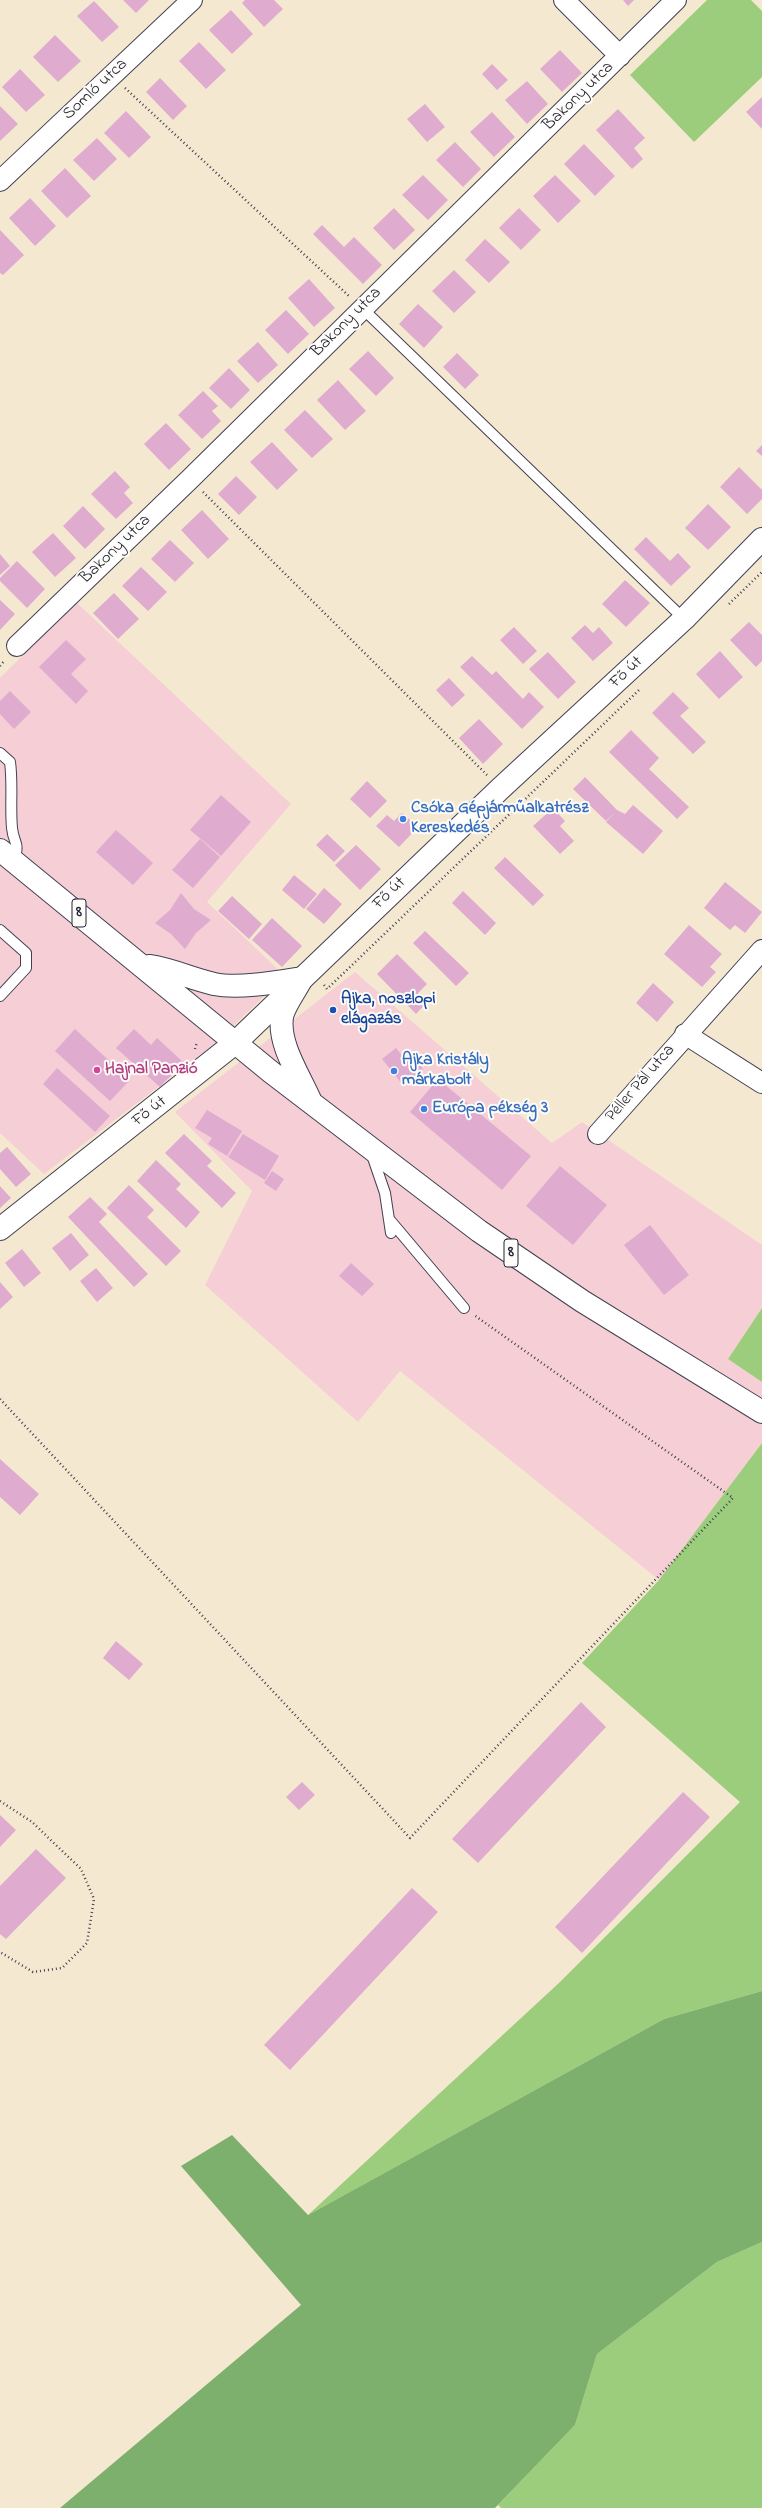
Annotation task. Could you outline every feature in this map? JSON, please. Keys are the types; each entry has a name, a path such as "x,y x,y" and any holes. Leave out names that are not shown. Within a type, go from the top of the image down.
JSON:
{"main road":[{"name":"Fő út","path":"0,1229 235,1043 501,788 684,619 762,538"},
{"name":"8","path":"7,856 143,965 235,1043 370,1149 479,1231 582,1301 762,1412"},
{"path":"143,965 162,968 185,977 216,984 273,983 307,974"},
{"path":"307,974 282,1016 288,1057 298,1070 312,1103"}],"street":[{"name":"Somló utca","path":"0,181 192,0"},
{"path":"564,0 620,56"},
{"name":"Bakony utca","path":"17,646 190,479 676,0"},
{"name":"Péller Pál utca","path":"598,1134 685,1034 762,950"},
{"name":"Péller Pál utca","path":"685,1034 762,1083"}],"lane":[{"path":"362,308 684,619"},
{"path":"0,753 10,762 13,784 12,829 18,845 7,856"},
{"path":"0,930 26,953 26,968 0,996"},
{"path":"370,1149 385,1193 391,1233"},
{"path":"389,1219 464,1308"}],"path":[{"path":"111,75 362,308"},
{"path":"190,479 501,788"},
{"path":"728,605 762,572"},
{"path":"307,974 327,989 642,687"},
{"path":"0,1399 410,1838 733,1498 464,1308"},
{"path":"0,1801 32,1822 81,1869 94,1900 87,1943 62,1968 33,1972 0,1952"}],"shaded area":[{"path":"76,602 291,804 207,902 285,976 216,1043 44,1174 0,1133 0,678"},
{"path":"355,972 552,1143 582,1122 762,1245 762,1308 728,1359 762,1382 762,1443 659,1580 400,1371 358,1422 205,1285 252,1191 175,1112"}],"green space":[{"path":"707,0 751,0 762,11 762,77 694,142 630,75"},
{"path":"762,1308 762,1382 728,1359"},
{"path":"762,1443 762,1991 664,2019 308,2215 560,1982 740,1802 582,1663 659,1580"},
{"path":"762,1991 762,2242 717,2262 597,2354 575,2425 495,2508 60,2508 301,2305 181,2166 232,2135 308,2215 664,2019"},
{"path":"762,2242 762,2508 501,2508 498,2505 575,2425 597,2354 717,2262"}],"building":[{"path":"123,0 149,0 136,13"},
{"path":"245,0 274,0 283,9 264,27 242,3"},
{"path":"623,0 634,0 628,6"},
{"path":"94,1 119,27 102,42 77,16"},
{"path":"231,10 253,34 232,54 209,30"},
{"path":"55,35 81,61 58,82 33,57"},
{"path":"199,42 226,70 206,89 179,61"},
{"path":"560,50 582,73 562,92 540,69"},
{"path":"492,64 508,80 497,90 482,74"},
{"path":"20,69 45,95 26,112 2,87"},
{"path":"160,78 187,106 173,120 146,92"},
{"path":"527,81 548,104 527,124 505,100"},
{"path":"762,97 762,129 746,112"},
{"path":"425,104 445,127 427,142 407,119"},
{"path":"0,106 18,124 0,141"},
{"path":"618,109 645,138 634,148 643,159 632,169 596,130"},
{"path":"126,111 151,137 129,158 104,133"},
{"path":"492,112 515,137 494,157 470,132"},
{"path":"97,138 117,159 94,181 73,160"},
{"path":"455,142 481,169 463,187 436,160"},
{"path":"584,144 615,176 595,196 564,164"},
{"path":"65,168 91,196 67,218 41,191"},
{"path":"423,175 448,200 428,220 402,195"},
{"path":"555,175 581,201 558,223 533,196"},
{"path":"30,198 56,226 35,246 9,218"},
{"path":"394,208 415,230 394,250 373,228"},
{"path":"519,208 541,230 521,250 499,228"},
{"path":"322,225 344,247 354,237 382,265 363,284 313,234"},
{"path":"0,230 24,255 3,275 0,273"},
{"path":"485,239 510,262 489,283 465,260"},
{"path":"454,270 476,292 454,313 432,291"},
{"path":"309,279 335,308 314,327 288,298"},
{"path":"418,304 443,327 424,348 399,324"},
{"path":"286,310 309,334 288,354 265,330"},
{"path":"258,342 278,365 258,383 237,361"},
{"path":"368,351 394,378 376,396 349,369"},
{"path":"457,353 479,375 465,389 443,367"},
{"path":"229,368 250,390 231,409 209,388"},
{"path":"338,380 366,411 345,430 317,400"},
{"path":"203,391 218,406 212,411 221,421 202,439 178,415"},
{"path":"305,410 333,439 312,458 284,430"},
{"path":"166,423 191,449 169,470 144,444"},
{"path":"272,442 298,470 277,490 250,462"},
{"path":"762,445 762,456 756,451"},
{"path":"739,467 762,490 762,499 747,514 720,487"},
{"path":"115,471 130,487 124,493 133,503 116,519 91,494"},
{"path":"236,476 257,497 239,515 218,494"},
{"path":"708,504 731,527 708,550 685,528"},
{"path":"83,506 105,529 85,549 63,526"},
{"path":"202,510 229,539 208,559 181,530"},
{"path":"53,533 76,558 55,577 32,552"},
{"path":"646,537 670,561 678,553 691,567 671,586 634,549"},
{"path":"170,540 194,563 175,582 151,559"},
{"path":"0,554 10,566 0,575"},
{"path":"17,561 45,589 27,608 0,581 0,578"},
{"path":"141,567 167,592 148,611 122,586"},
{"path":"625,580 650,603 626,627 602,604"},
{"path":"114,593 139,619 118,639 93,613"},
{"path":"0,600 15,614 0,630"},
{"path":"749,622 762,635 762,661 756,667 730,640"},
{"path":"585,625 593,633 599,627 613,643 593,661 571,638"},
{"path":"514,627 537,651 523,664 500,640"},
{"path":"66,640 86,659 71,674 88,691 76,704 39,667"},
{"path":"720,651 743,677 719,699 696,674"},
{"path":"548,652 576,682 558,699 529,669"},
{"path":"472,656 492,675 496,671 523,699 529,692 544,707 522,729 460,667"},
{"path":"449,678 465,695 452,707 436,690"},
{"path":"10,691 31,712 14,729 0,714 0,701"},
{"path":"673,692 689,708 680,716 706,742 693,754 652,713"},
{"path":"479,719 503,744 483,764 459,738"},
{"path":"631,730 659,758 649,769 689,807 677,819 609,752"},
{"path":"585,777 617,810 625,814 633,805 663,831 643,854 606,822 615,812 606,821 573,789"},
{"path":"367,781 387,801 370,818 350,799"},
{"path":"221,795 251,822 221,856 190,830"},
{"path":"553,808 565,821 560,826 574,841 560,854 533,826"},
{"path":"402,813 418,827 399,847 376,826 387,815 394,821"},
{"path":"116,830 153,863 133,885 96,852"},
{"path":"327,834 345,851 334,862 316,845"},
{"path":"200,839 220,857 193,888 172,870"},
{"path":"356,845 381,869 360,890 335,865"},
{"path":"505,857 544,895 533,906 494,868"},
{"path":"294,875 317,894 304,909 282,890"},
{"path":"725,882 762,912 745,933 735,925 730,930 704,908"},
{"path":"324,888 342,904 324,924 306,909"},
{"path":"463,891 496,923 485,935 452,903"},
{"path":"181,893 194,909 211,920 196,933 185,949 171,934 155,923 170,910"},
{"path":"232,896 262,924 249,939 218,911"},
{"path":"272,918 302,946 282,967 252,940"},
{"path":"689,925 722,954 710,967 716,972 702,987 664,954"},
{"path":"425,931 469,973 456,986 413,943"},
{"path":"397,954 427,984 418,993 427,1002 416,1014 377,974"},
{"path":"653,983 674,1002 657,1022 636,1003"},
{"path":"75,1029 130,1080 110,1101 55,1051"},
{"path":"134,1029 151,1045 157,1038 183,1062 160,1087 116,1048"},
{"path":"396,1048 405,1059 411,1054 423,1069 403,1085 382,1059"},
{"path":"57,1068 110,1116 95,1132 43,1084"},
{"path":"438,1079 531,1156 502,1190 410,1112"},
{"path":"207,1110 242,1131 227,1156 208,1144 212,1138 195,1128"},
{"path":"184,1134 212,1161 207,1166 236,1193 222,1208 165,1153"},
{"path":"243,1134 279,1156 265,1180 228,1157"},
{"path":"7,1147 31,1174 16,1187 0,1169 0,1153"},
{"path":"156,1160 181,1184 176,1189 200,1212 186,1228 137,1181"},
{"path":"560,1166 607,1205 573,1245 526,1206"},
{"path":"272,1171 284,1179 276,1191 264,1183"},
{"path":"129,1185 154,1210 147,1217 181,1251 166,1266 107,1208"},
{"path":"0,1186 11,1198 0,1208"},
{"path":"90,1197 107,1214 99,1222 148,1274 134,1287 68,1217"},
{"path":"650,1225 689,1275 664,1295 624,1245"},
{"path":"71,1233 89,1255 70,1271 52,1248"},
{"path":"22,1249 41,1273 24,1287 5,1263"},
{"path":"351,1263 374,1284 362,1296 339,1276"},
{"path":"96,1268 113,1288 97,1302 80,1281"},
{"path":"0,1282 13,1297 0,1309"},
{"path":"0,1459 39,1494 20,1515 0,1497"},
{"path":"116,1641 143,1664 129,1680 103,1658"},
{"path":"581,1702 606,1727 478,1863 452,1839"},
{"path":"302,1782 315,1795 299,1810 286,1797"},
{"path":"683,1792 710,1817 582,1953 555,1927"},
{"path":"0,1815 16,1830 0,1847"},
{"path":"36,1849 66,1878 6,1939 0,1934 0,1886"},
{"path":"412,1888 438,1912 290,2070 264,2045"}],"place":[{"name":"Csóka Gépjárműalkatrész Kereskedés","path":"403,819"},
{"name":"Ajka, noszlopi elágazás","path":"333,1010"},
{"name":"Hajnal Panzió","path":"97,1070"},
{"name":"Ajka Kristály márkabolt","path":"394,1071"},
{"name":"Európa pékség 3","path":"424,1109"}]}
